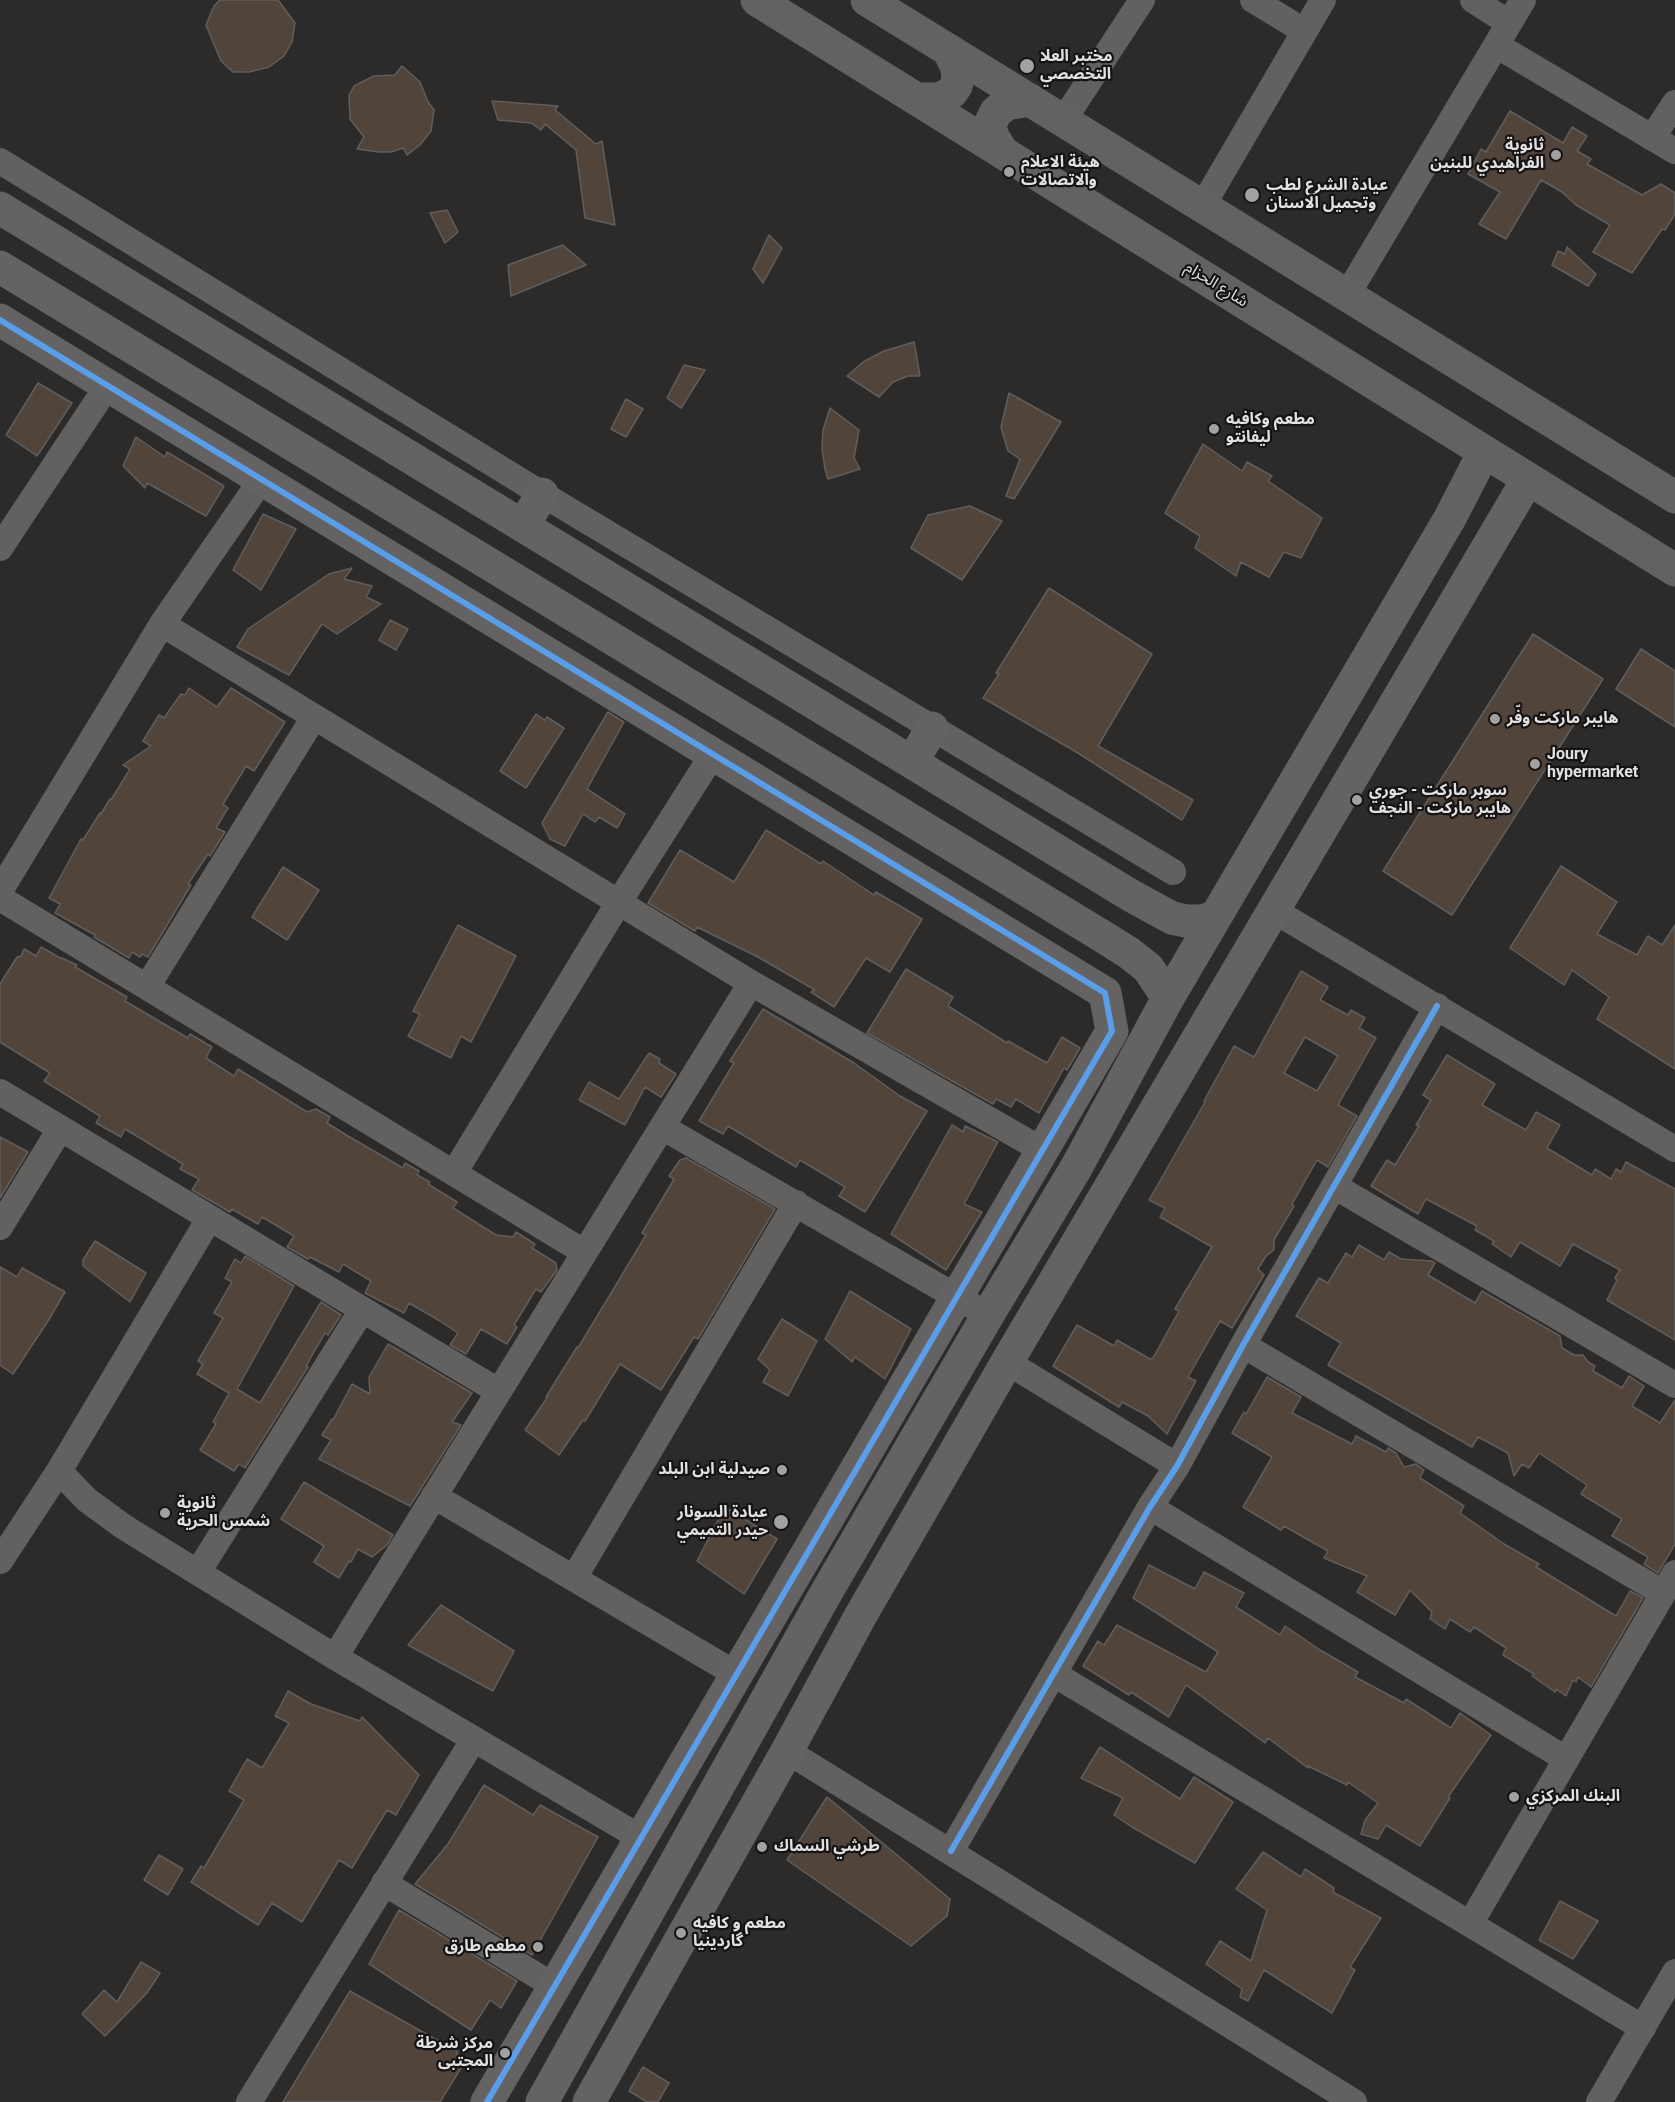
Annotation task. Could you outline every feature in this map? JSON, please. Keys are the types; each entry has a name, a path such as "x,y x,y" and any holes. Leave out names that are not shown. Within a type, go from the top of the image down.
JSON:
{"main road":[{"name":"شارع الحزام","path":"757,0 1675,570"},
{"path":"868,0 1675,497"},
{"path":"917,99 939,99 951,93 956,86 957,68 949,51"},
{"path":"1003,153 990,127 996,112 1006,104 1030,100"}],"street":[{"path":"1064,121 1142,0"},
{"path":"1253,0 1304,31"},
{"path":"1203,205 1323,0"},
{"path":"1473,0 1509,23"},
{"path":"1347,295 1523,0"},
{"path":"1496,45 1675,151"},
{"path":"1652,138 1675,103"},
{"path":"0,161 542,494 1173,872"},
{"path":"0,208 1130,895 1172,918 1201,921 1215,917"},
{"path":"43,293 63,291 74,282 78,269 74,253"},
{"path":"0,267 1102,936 1143,964 1156,978 1168,998"},
{"path":"116,337 111,320 115,307 125,298 144,295"},
{"path":"0,320 1106,993 1112,1031 487,2102"},
{"path":"0,548 7,523 108,385"},
{"path":"542,2102 826,1593 1076,1168 1168,998 1450,518 1484,452"},
{"path":"0,891 162,624 262,479"},
{"path":"589,2102 861,1615 1007,1362 1528,479"},
{"path":"523,526 542,494"},
{"path":"1450,518 1494,539"},
{"path":"531,643 556,604"},
{"path":"162,624 751,983 1042,1150"},
{"path":"147,987 314,717"},
{"path":"912,762 932,728"},
{"path":"453,1173 713,754"},
{"path":"862,845 886,805"},
{"path":"1102,936 1130,895"},
{"path":"0,898 584,1252"},
{"path":"1274,910 1675,1149"},
{"path":"335,1657 751,983"},
{"path":"951,1851 1150,1507 1177,1466 1437,1006"},
{"path":"0,1092 208,1219 498,1391"},
{"path":"662,1126 988,1315"},
{"path":"0,1227 60,1129"},
{"path":"1334,1186 1675,1385"},
{"path":"574,1578 796,1203"},
{"path":"0,1561 58,1471 208,1219"},
{"path":"198,1572 363,1310"},
{"path":"1244,1345 1669,1583 1470,1924"},
{"path":"1007,1362 1177,1466"},
{"path":"58,1471 87,1500 124,1527 335,1657 678,1859"},
{"path":"434,1496 736,1674"},
{"path":"1150,1507 1566,1759"},
{"path":"826,1593 861,1615"},
{"path":"1054,1674 1642,2028"},
{"path":"249,2102 474,1739"},
{"path":"787,1751 1354,2102"},
{"path":"384,1883 554,1986"},
{"path":"1599,2102 1675,1972"}],"building":[{"path":"220,0 278,0 295,23 292,42 284,56 269,67 249,72 233,72 221,61 206,25 214,6"},
{"path":"402,66 420,82 434,110 431,131 420,145 407,155 403,148 391,152 357,149 364,137 350,119 349,95 354,86 374,76 395,75"},
{"path":"492,101 558,106 555,110 596,144 602,141 615,225 585,218 576,150 545,124 541,130 531,123 498,120"},
{"path":"1510,111 1563,143 1572,127 1587,136 1577,151 1591,159 1587,164 1642,195 1661,184 1675,193 1675,214 1632,273 1593,252 1610,225 1576,205 1562,192 1541,180 1506,239 1479,224 1500,192 1468,174 1481,149 1486,152"},
{"path":"447,210 458,232 445,243 430,213"},
{"path":"769,235 782,248 763,283 753,269"},
{"path":"563,245 586,265 511,296 508,265"},
{"path":"1567,247 1596,274 1588,286 1552,265 1558,251 1565,254"},
{"path":"914,342 920,376 908,376 893,382 879,397 847,376 863,362 884,351"},
{"path":"684,365 705,370 681,408 667,398"},
{"path":"38,383 72,403 37,456 6,435"},
{"path":"1009,393 1061,422 1014,499 1006,496 1020,459 1008,451 1001,427"},
{"path":"626,399 643,409 626,437 611,429"},
{"path":"830,408 859,430 854,458 860,469 828,479 822,449 823,430"},
{"path":"136,437 165,457 167,452 224,486 206,516 147,483 145,488 123,466"},
{"path":"1203,444 1242,471 1247,462 1272,476 1268,481 1322,518 1301,558 1284,552 1269,577 1241,562 1236,576 1195,548 1200,536 1165,513"},
{"path":"970,506 1002,521 962,580 911,548 928,515"},
{"path":"263,514 296,529 261,590 233,570"},
{"path":"352,568 344,579 372,586 366,597 381,604 337,634 322,624 289,675 237,647 248,629 329,574"},
{"path":"1049,588 1152,654 1098,746 1193,800 1182,820 1078,753 983,698"},
{"path":"390,620 408,629 396,650 379,640"},
{"path":"1533,634 1603,679 1452,915 1383,871"},
{"path":"1641,649 1675,671 1675,727 1616,689"},
{"path":"189,688 217,707 231,688 285,722 254,771 246,766 223,804 228,808 216,828 225,832 188,884 191,885 148,957 142,954 140,957 132,952 129,958 94,937 95,935 55,913 60,904 49,898 81,839 83,840 111,800 130,769 123,765 151,746 143,741 159,715 164,718 181,694 185,695"},
{"path":"608,712 624,722 587,789 625,814 617,828 599,817 595,822 583,814 565,846 550,839 542,823"},
{"path":"536,714 545,720 547,717 564,728 526,788 500,771"},
{"path":"766,830 821,864 823,861 874,895 876,892 922,919 890,972 866,958 834,1007 811,992 815,990 758,957 697,927 695,931 648,903 680,850 734,882"},
{"path":"1561,866 1617,902 1597,934 1637,955 1648,936 1662,945 1675,925 1675,1069 1597,1019 1609,997 1572,970 1564,985 1510,948"},
{"path":"283,867 319,890 287,940 252,917"},
{"path":"458,925 516,956 471,1042 461,1036 451,1058 408,1036 420,1014 413,1011"},
{"path":"41,947 77,965 75,967 127,997 125,1001 188,1038 190,1034 212,1047 206,1058 234,1076 238,1069 307,1112 316,1109 330,1117 327,1123 348,1136 403,1168 405,1163 419,1171 417,1175 430,1182 428,1184 457,1202 453,1208 496,1235 513,1237 516,1232 535,1244 532,1248 556,1263 557,1270 541,1292 536,1289 514,1325 517,1327 507,1344 481,1329 466,1354 450,1345 458,1333 440,1321 409,1303 404,1313 365,1293 371,1281 343,1264 339,1272 310,1257 308,1259 287,1247 294,1236 262,1217 258,1224 232,1209 230,1212 192,1190 199,1179 180,1169 183,1164 125,1129 121,1137 96,1123 100,1116 44,1081 50,1073 0,1042 0,984 24,949 36,956"},
{"path":"906,969 953,997 948,1006 1007,1043 1008,1041 1047,1063 1062,1037 1080,1048 1067,1070 1064,1068 1039,1113 1016,1099 1011,1107 996,1099 993,1104 867,1033"},
{"path":"1301,971 1328,987 1320,1000 1348,1015 1351,1010 1365,1018 1359,1028 1376,1038 1338,1105 1357,1116 1328,1167 1317,1160 1274,1240 1274,1250 1266,1256 1258,1269 1264,1275 1232,1328 1220,1321 1188,1377 1196,1381 1167,1434 1148,1416 1122,1402 1119,1407 1053,1366 1077,1325 1114,1346 1117,1340 1150,1359 1153,1358 1179,1311 1175,1309 1212,1247 1160,1217 1165,1208 1149,1200 1234,1046 1254,1057","holes":["1305,1037 1338,1056 1317,1091 1284,1073"]},
{"path":"763,1009 854,1063 900,1096 927,1111 865,1212 839,1196 845,1187 800,1160 796,1167 728,1126 723,1134 699,1121 734,1063 730,1061"},
{"path":"649,1053 660,1059 659,1063 676,1074 661,1097 645,1087 625,1125 579,1100 589,1082 619,1099"},
{"path":"1447,1055 1495,1084 1482,1105 1526,1130 1536,1112 1560,1125 1547,1148 1592,1175 1595,1169 1611,1179 1616,1169 1621,1172 1626,1162 1675,1189 1675,1340 1607,1300 1620,1270 1573,1244 1560,1266 1520,1242 1511,1257 1492,1244 1494,1241 1475,1230 1477,1226 1426,1199 1418,1214 1371,1186 1387,1160 1395,1165 1419,1126 1416,1125 1431,1100 1423,1095"},
{"path":"952,1125 963,1132 965,1126 998,1142 964,1204 982,1212 946,1270 891,1234"},
{"path":"0,1137 28,1152 0,1198"},
{"path":"686,1158 775,1209 698,1339 694,1337 661,1390 620,1364 585,1421 583,1420 559,1455 525,1430 547,1398 646,1235 642,1233 674,1179 669,1176 680,1160"},
{"path":"95,1241 146,1273 130,1302 83,1266 83,1260"},
{"path":"1359,1245 1384,1260 1389,1252 1401,1259 1432,1261 1435,1263 1428,1275 1475,1303 1482,1291 1560,1336 1562,1348 1574,1355 1583,1355 1595,1366 1593,1371 1622,1388 1629,1376 1644,1386 1632,1406 1660,1423 1675,1400 1675,1544 1658,1573 1644,1564 1648,1557 1612,1536 1622,1519 1581,1494 1587,1485 1539,1453 1529,1468 1522,1464 1514,1476 1508,1453 1478,1437 1472,1447 1328,1365 1341,1343 1296,1316 1319,1278 1328,1283 1346,1253 1352,1257"},
{"path":"245,1256 294,1286 237,1389 260,1403 321,1302 341,1315 328,1335 325,1333 306,1366 308,1367 245,1468 239,1464 234,1471 200,1450 216,1424 213,1422 229,1393 197,1374 203,1364 198,1361 223,1318 214,1313 232,1282 225,1278 235,1259 241,1263"},
{"path":"0,1267 17,1277 22,1268 65,1292 13,1374 0,1365"},
{"path":"850,1291 911,1329 885,1379 855,1357 852,1362 825,1339"},
{"path":"782,1319 817,1341 788,1396 763,1382 770,1370 758,1359"},
{"path":"388,1344 472,1393 452,1422 461,1425 410,1506 319,1459 331,1440 322,1435 333,1420 352,1384 370,1394 369,1377"},
{"path":"1267,1377 1301,1397 1292,1413 1352,1444 1356,1436 1386,1452 1388,1448 1396,1453 1404,1467 1416,1464 1424,1470 1420,1478 1464,1506 1460,1513 1504,1544 1539,1564 1536,1567 1616,1616 1630,1591 1643,1598 1591,1687 1578,1677 1576,1682 1573,1680 1566,1696 1556,1689 1555,1692 1532,1676 1534,1674 1503,1655 1506,1648 1474,1627 1470,1632 1450,1619 1445,1629 1430,1619 1432,1612 1410,1590 1395,1615 1357,1592 1367,1576 1324,1558 1328,1551 1284,1526 1281,1530 1243,1507 1272,1457 1232,1433 1244,1412 1246,1414"},
{"path":"304,1482 393,1535 387,1545 372,1557 358,1549 339,1578 314,1562 324,1546 281,1519"},
{"path":"725,1507 777,1539 744,1594 697,1561"},
{"path":"1149,1565 1195,1589 1204,1572 1244,1593 1236,1607 1280,1635 1285,1626 1358,1672 1355,1677 1404,1703 1406,1699 1451,1728 1460,1713 1491,1735 1448,1797 1450,1798 1420,1846 1386,1825 1378,1839 1361,1834 1365,1820 1378,1803 1348,1782 1347,1785 1308,1766 1308,1768 1268,1738 1265,1743 1186,1685 1169,1717 1131,1692 1129,1695 1083,1666 1098,1641 1104,1645 1117,1625 1206,1672 1218,1652 1133,1598"},
{"path":"441,1605 514,1651 493,1691 408,1645"},
{"path":"288,1691 311,1704 360,1721 362,1717 419,1775 396,1815 387,1810 352,1868 339,1860 302,1922 272,1903 258,1925 191,1882 201,1866 204,1868 244,1800 229,1791 247,1759 262,1768 289,1723 275,1716"},
{"path":"1100,1747 1180,1799 1194,1777 1233,1802 1195,1863 1114,1815 1123,1798 1081,1778"},
{"path":"484,1785 533,1815 540,1805 598,1837 532,1955 415,1884 448,1844"},
{"path":"827,1797 950,1899 947,1916 911,1946 787,1860"},
{"path":"1263,1852 1301,1877 1305,1869 1334,1888 1333,1892 1381,1918 1350,1967 1355,1970 1332,2013 1264,1970 1248,2001 1240,1997 1242,1989 1206,1964 1220,1941 1251,1961 1267,1910 1236,1889"},
{"path":"159,1855 183,1869 168,1895 144,1880"},
{"path":"1560,1901 1598,1921 1573,1959 1539,1940"},
{"path":"399,1910 517,1981 501,2008 490,2000 471,2030 369,1964"},
{"path":"141,1962 160,1973 147,1993 105,2036 82,2014 104,1990 117,2002"},
{"path":"350,1991 458,2052 456,2054 466,2060 440,2102 283,2102"},
{"path":"643,2067 669,2083 658,2102 647,2102 629,2091"}],"cycle path":[{"path":"0,320 1105,993 1112,1031 487,2102"},
{"path":"951,1851 1150,1507 1177,1466 1243,1345 1437,1006"}],"place":[{"name":"مختبر العلا التخصصي","path":"1027,66"},
{"name":"ثانوية الفراهيدي للبنين","path":"1556,155"},
{"name":"هيئة الاعلام والاتصالات","path":"1009,172"},
{"name":"عيادة الشرع لطب وتجميل الاسنان","path":"1252,195"},
{"name":"مطعم وكافيه ليفانتو","path":"1214,429"},
{"name":"هايبر ماركت وفّر","path":"1495,719"},
{"name":"Joury hypermarket","path":"1535,764"},
{"name":"سوبر ماركت - جوري هايبر ماركت - النجف","path":"1357,800"},
{"name":"صيدلية ابن البلد","path":"782,1470"},
{"name":"ثانوية شمس الحرية","path":"165,1513"},
{"name":"عيادة السونار حيدر التميمي","path":"781,1522"},
{"name":"البنك المركزي","path":"1514,1797"},
{"name":"طرشي السماك","path":"762,1847"},
{"name":"مطعم و كافيه گاردينيا","path":"681,1933"},
{"name":"مطعم طارق","path":"538,1947"},
{"name":"مركز شرطة المجتبى","path":"505,2053"}]}
